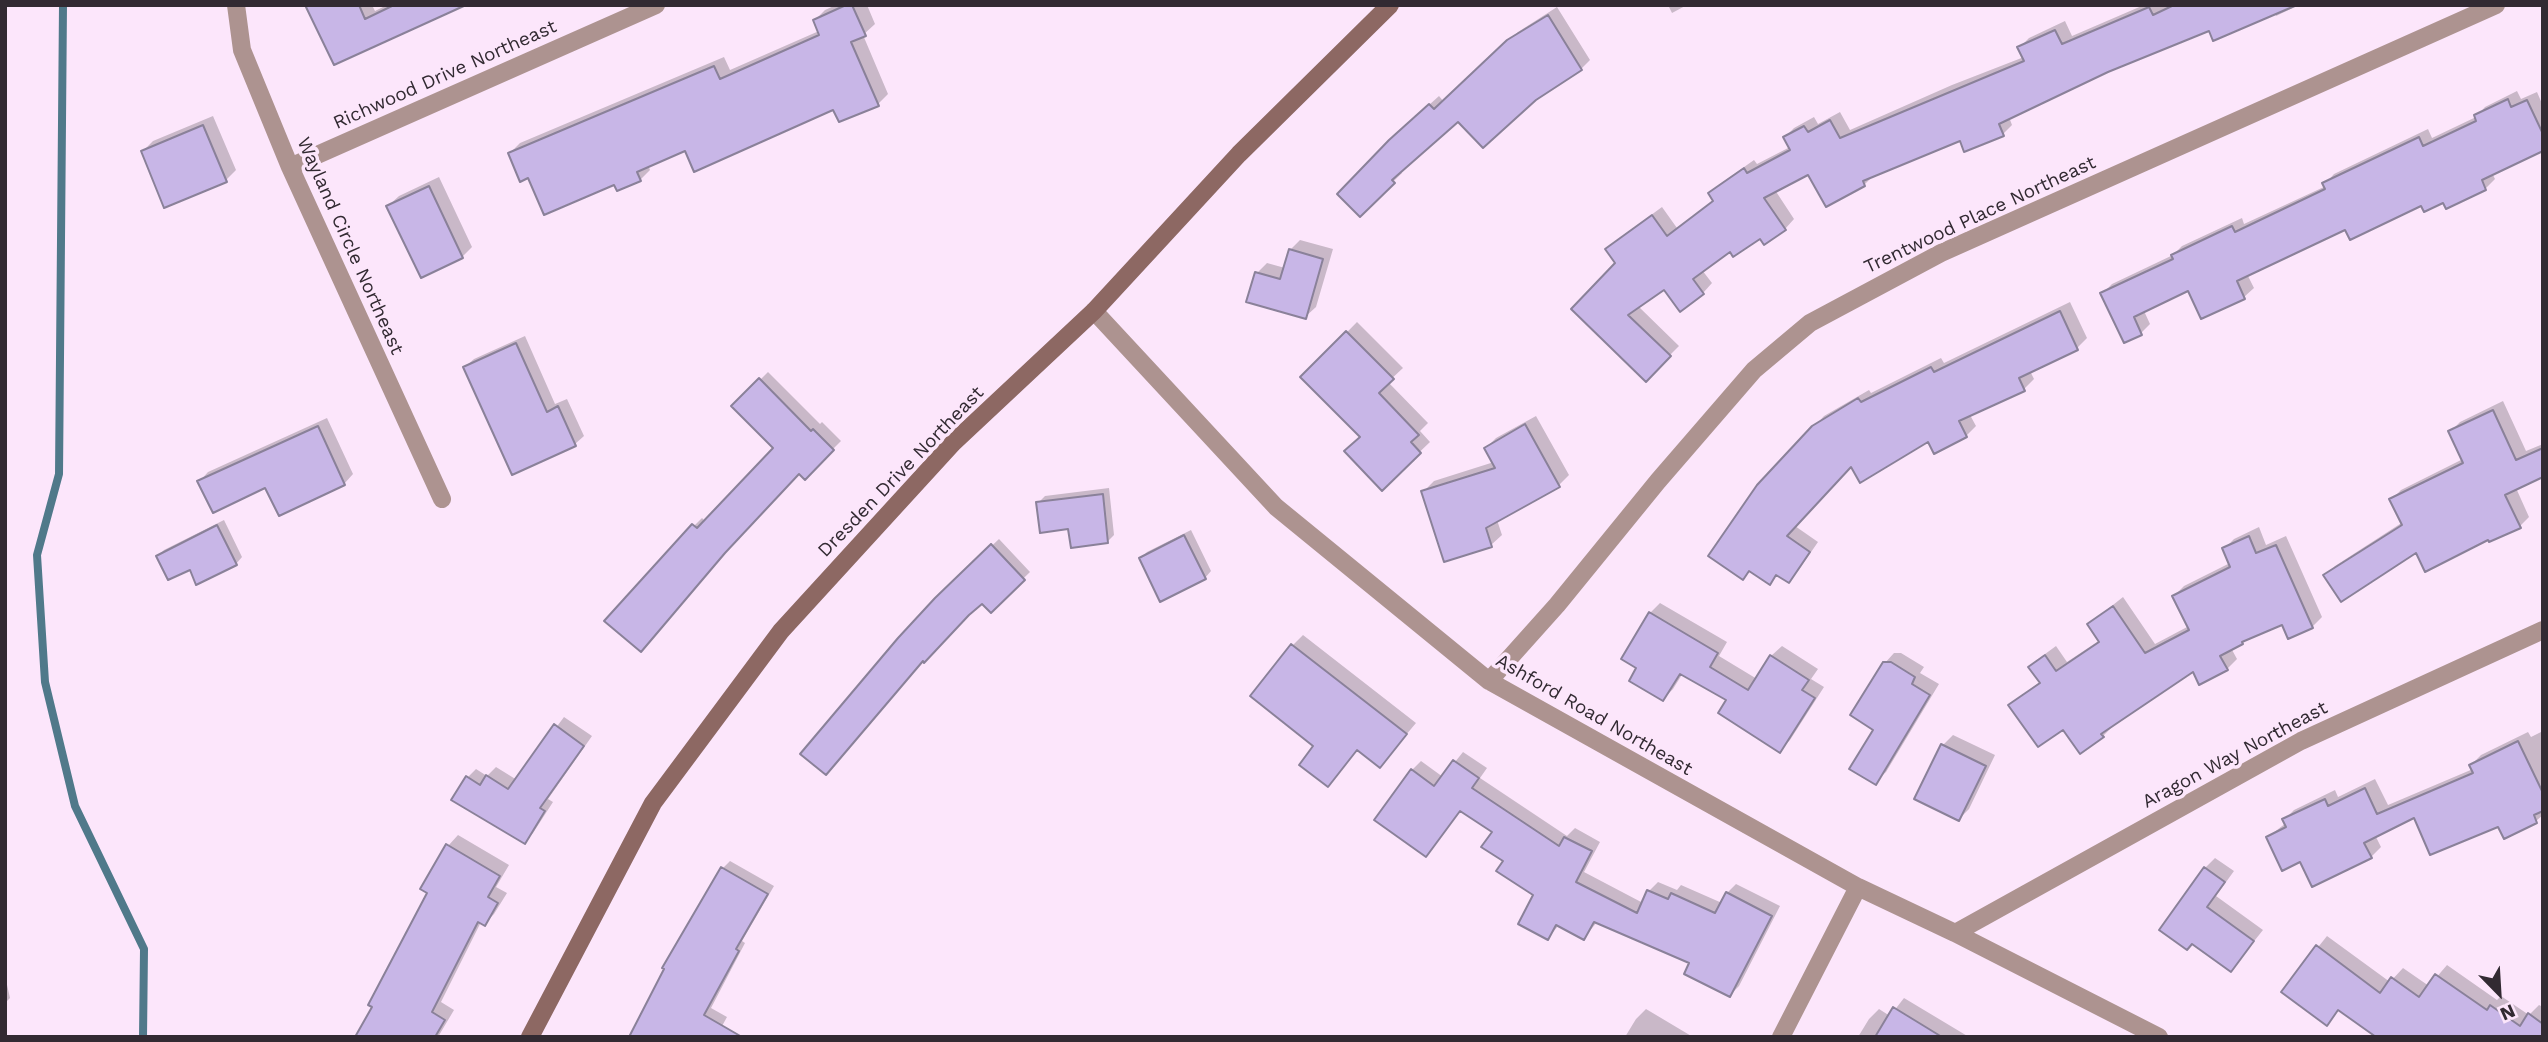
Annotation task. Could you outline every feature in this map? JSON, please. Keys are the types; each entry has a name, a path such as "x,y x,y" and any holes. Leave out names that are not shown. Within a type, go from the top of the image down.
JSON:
{"street":[{"name":"Wayland Circle Northeast","path":"236,5 242,50 290,167 442,499"},
{"name":"Richwood Drive Northeast","path":"290,167 656,5"},
{"name":"Dresden Drive Northeast","path":"530,1037 653,803 781,631 953,443 1094,311 1239,154 1390,5"},
{"name":"Trentwood Place Northeast","path":"1489,681 1557,605 1658,481 1754,370 1810,323 1941,253 2496,5"},
{"name":"Ashford Road Northeast","path":"1094,311 1276,508 1489,681 1858,887 2159,1037"},
{"name":"Aragon Way Northeast","path":"1955,933 2301,741 2543,630"},
{"path":"1781,1037 1858,887"}],"building":[{"path":"305,5 359,5 365,19 394,5 466,5 334,65"},
{"path":"846,5 852,5 866,36 851,42 879,106 839,122 833,110 694,172 685,151 637,172 641,181 617,191 614,185 544,215 528,178 520,182 508,153 714,66 720,79 819,35 813,20"},
{"path":"2174,5 2297,5 2213,41 2209,31 2108,72 1999,124 2004,136 1964,152 1960,141 1863,181 1865,186 1826,207 1808,175 1764,198 1786,230 1764,245 1760,239 1733,257 1730,252 1693,279 1704,294 1680,312 1664,290 1628,315 1671,356 1646,382 1571,309 1615,263 1605,249 1652,215 1667,236 1713,201 1708,193 1744,168 1747,173 1790,150 1783,137 1804,126 1808,132 1830,120 1840,138 2024,61 2017,47 2055,30 2062,44 2149,7 2153,15"},
{"path":"1548,15 1582,70 1536,100 1483,148 1458,122 1392,180 1395,183 1360,217 1337,194 1389,140 1429,104 1434,109 1507,40"},
{"path":"2508,99 2511,107 2527,100 2543,134 2543,151 2482,180 2486,190 2446,209 2443,203 2424,212 2421,206 2350,240 2345,230 2237,281 2245,299 2201,319 2188,291 2134,317 2142,335 2124,343 2100,293 2173,259 2171,255 2232,226 2235,232 2325,189 2322,183 2419,137 2423,146 2476,121 2474,115"},
{"path":"203,125 227,182 164,208 141,151"},
{"path":"429,186 463,258 421,278 386,206"},
{"path":"1289,249 1323,259 1306,319 1246,302 1255,272 1280,279"},
{"path":"2060,311 2078,350 2019,378 2025,391 1959,421 1967,437 1934,454 1928,442 1860,483 1851,467 1787,536 1810,552 1789,583 1776,575 1770,585 1749,571 1743,580 1708,556 1757,485 1812,426 1858,398 1861,402 1931,367 1934,372"},
{"path":"1346,331 1394,379 1379,393 1419,435 1411,442 1421,453 1382,491 1344,451 1360,437 1300,377"},
{"path":"516,343 547,412 558,406 576,446 512,475 463,367"},
{"path":"759,378 811,431 813,429 834,450 805,480 799,474 725,553 641,652 604,621 692,524 697,528 773,448 731,406"},
{"path":"2493,410 2516,460 2543,448 2543,477 2505,495 2521,528 2489,542 2488,540 2425,572 2416,553 2341,602 2323,575 2402,525 2389,499 2463,463 2448,431"},
{"path":"1525,424 1560,487 1486,528 1492,547 1444,562 1421,491 1495,468 1484,448"},
{"path":"318,426 345,485 279,516 265,488 213,513 197,481"},
{"path":"1103,494 1108,543 1071,548 1068,529 1040,533 1036,502"},
{"path":"217,525 237,565 196,585 190,570 168,580 156,556"},
{"path":"1184,535 1206,579 1160,602 1139,558"},
{"path":"2249,536 2256,553 2276,545 2313,628 2288,639 2282,625 2242,642 2243,644 2220,656 2228,670 2199,685 2193,672 2101,734 2104,737 2080,754 2063,730 2038,747 2008,705 2040,683 2028,667 2045,655 2056,671 2099,642 2087,624 2113,606 2145,653 2189,630 2172,596 2230,567 2222,548"},
{"path":"991,544 1025,580 991,613 982,604 969,615 924,663 923,661 826,775 800,754 898,638"},
{"path":"1649,612 1718,653 1710,667 1748,690 1770,655 1809,680 1802,690 1815,698 1780,753 1718,713 1726,700 1680,674 1663,701 1629,681 1636,668 1621,659"},
{"path":"1291,644 1407,734 1380,768 1357,750 1328,787 1299,765 1313,746 1250,696"},
{"path":"1883,662 1891,662 1915,677 1912,684 1930,695 1876,785 1849,769 1873,730 1850,715"},
{"path":"554,724 584,746 540,808 545,811 525,844 451,800 466,776 480,785 486,775 508,789"},
{"path":"2518,741 2543,793 2543,811 2534,815 2537,823 2504,839 2498,827 2430,855 2414,818 2364,843 2372,858 2312,887 2300,862 2282,871 2266,837 2286,827 2282,819 2325,799 2328,806 2365,788 2377,814 2473,773 2469,765"},
{"path":"1941,744 1986,766 1959,821 1914,799"},
{"path":"1453,760 1479,778 1472,788 1559,846 1564,837 1592,851 1576,882 1637,913 1647,890 1668,899 1671,893 1715,913 1726,892 1772,916 1730,997 1684,974 1689,963 1594,922 1584,940 1556,925 1548,940 1518,924 1533,895 1496,871 1503,861 1481,847 1492,832 1460,811 1426,857 1374,820 1411,769 1434,786"},
{"path":"446,844 500,876 488,897 498,903 485,926 478,922 432,1012 445,1020 435,1037 355,1037 372,1007 368,1005 427,893 420,889"},
{"path":"721,867 768,894 736,949 739,951 704,1015 742,1037 629,1037 664,969 662,968"},
{"path":"2204,867 2225,882 2207,907 2254,941 2231,972 2192,944 2187,950 2159,930"},
{"path":"2316,945 2380,993 2391,977 2419,997 2435,974 2487,1010 2490,1005 2520,1026 2528,1013 2543,1024 2543,1037 2376,1037 2338,1010 2327,1026 2281,992"},
{"path":"1893,1007 1942,1037 1875,1037"}],"waterway":[{"path":"63,5 59,474 37,555 45,682 75,806 144,949 143,1037"}]}
